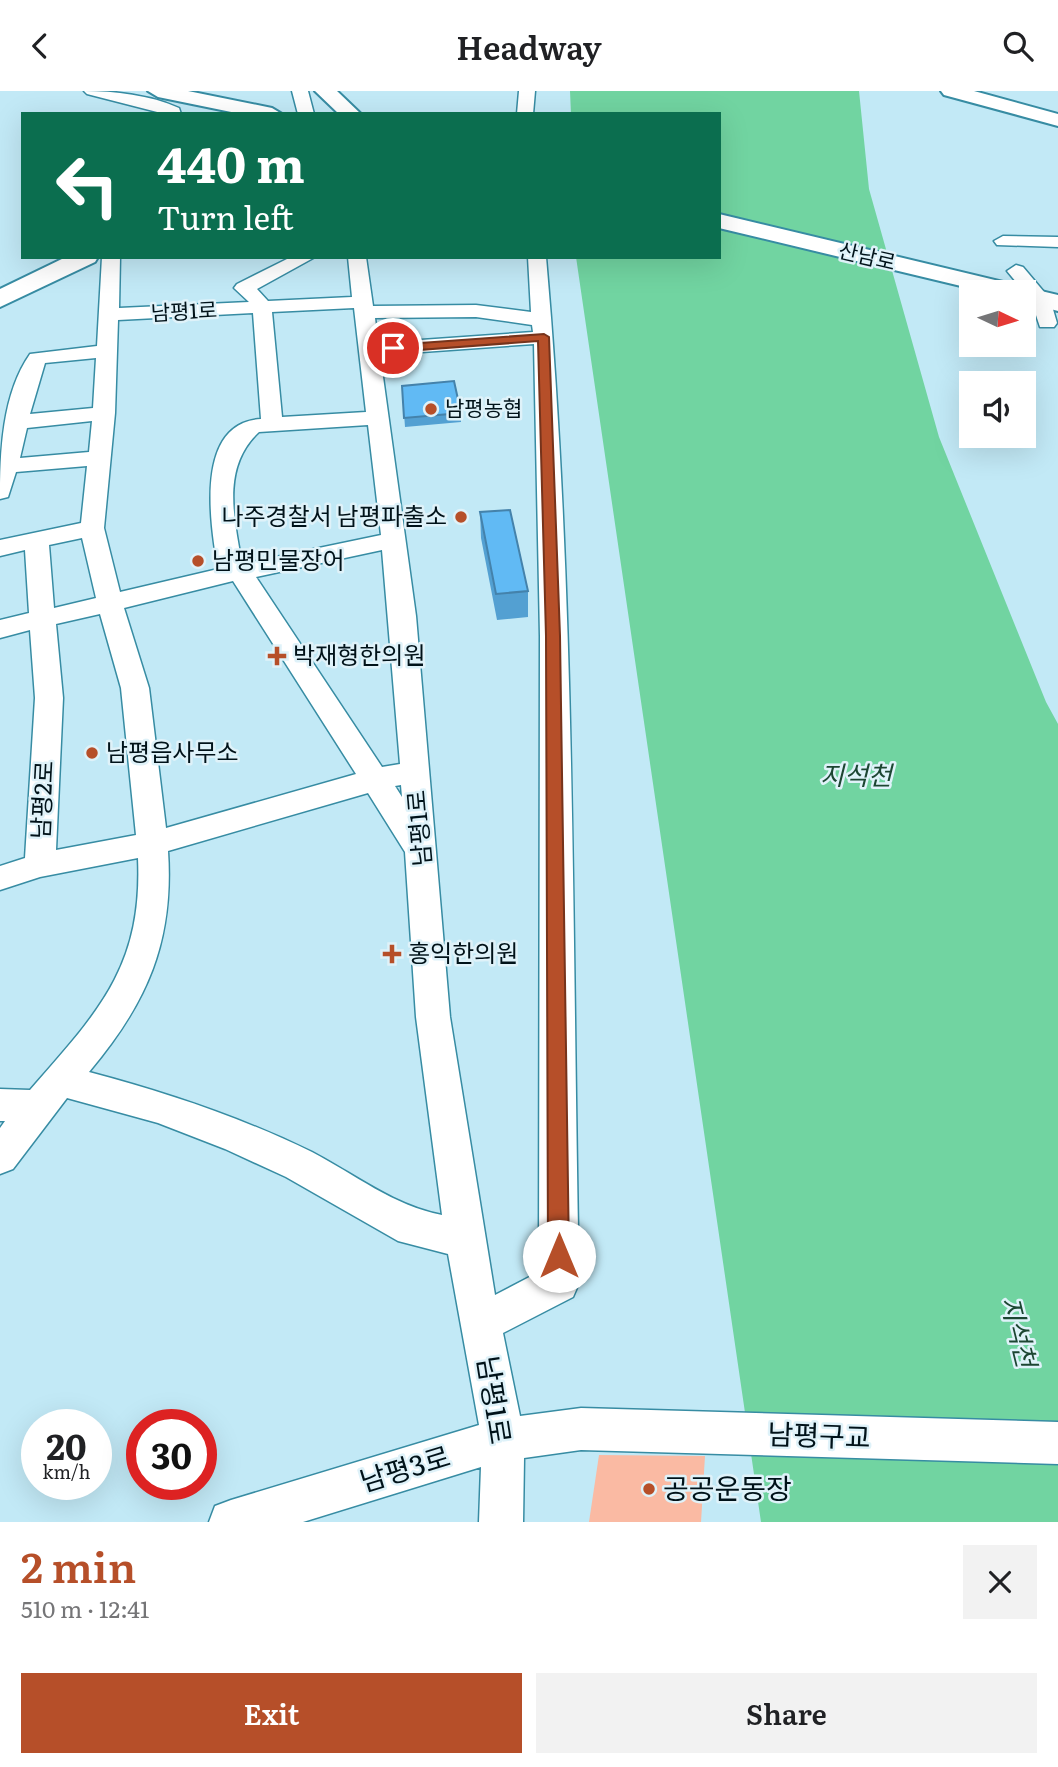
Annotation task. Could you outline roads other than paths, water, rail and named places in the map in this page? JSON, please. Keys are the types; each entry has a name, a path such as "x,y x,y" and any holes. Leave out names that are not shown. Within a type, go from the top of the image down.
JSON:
{"main road":[{"path":"199,91 287,112"},
{"path":"325,91 349,112"},
{"path":"963,92 1058,114"},
{"path":"963,92 1058,120"},
{"path":"158,94 276,98"},
{"path":"233,98 276,98"},
{"name":"산남로","path":"721,221 963,280"},
{"path":"0,299 82,259"}],"street":[{"path":"92,91 158,94 166,108 173,112"},
{"path":"300,91 305,112"},
{"path":"315,91 316,112"},
{"path":"525,112 527,91"},
{"path":"1003,241 1058,242"},
{"path":"0,1157 106,1027 138,968 155,893 154,843 135,688 92,528 104,413 111,259"},
{"path":"272,425 262,308 257,298 244,288 302,259"},
{"name":"남평1로","path":"357,259 403,616 423,855 433,1017 464,1238 503,1439 501,1522"},
{"path":"481,1323 559,1283 553,636 543,328 537,259"},
{"path":"363,307 476,311 543,328"},
{"name":"남평1로","path":"107,316 262,308 363,307"},
{"path":"368,350 543,328"},
{"path":"0,492 6,451 37,358 107,351"},
{"path":"17,422 104,413"},
{"path":"376,418 253,426 244,431 223,466 220,490 235,573 377,779 423,855"},
{"path":"6,451 98,457"},
{"path":"0,548 92,528"},
{"name":"남평2로","path":"36,540 49,698 40,865 154,843 377,779"},
{"path":"0,629 235,573 393,540"},
{"path":"377,779 414,772"},
{"path":"0,879 40,865"},
{"path":"0,1105 50,1093 159,1107 238,1137 299,1165 411,1228 464,1238"},
{"name":"남평3로","path":"231,1522 503,1439 581,1429"},
{"name":"남평구교","path":"581,1429 1058,1443"}],"water":[{"name":"지석천","path":"570,91 859,91 869,189 939,437 1046,702 1058,724 1058,1522 761,1522 576,259 721,259 721,112 571,112"}],"place":[{"name":"남평농협","path":"431,409"},
{"name":"나주경찰서 남평파출소","path":"461,517"},
{"name":"남평민물장어","path":"198,561"},
{"name":"박재형한의원","path":"277,656"},
{"name":"남평읍사무소","path":"92,753"},
{"name":"홍익한의원","path":"392,954"},
{"name":"공공운동장","path":"649,1489"}]}
